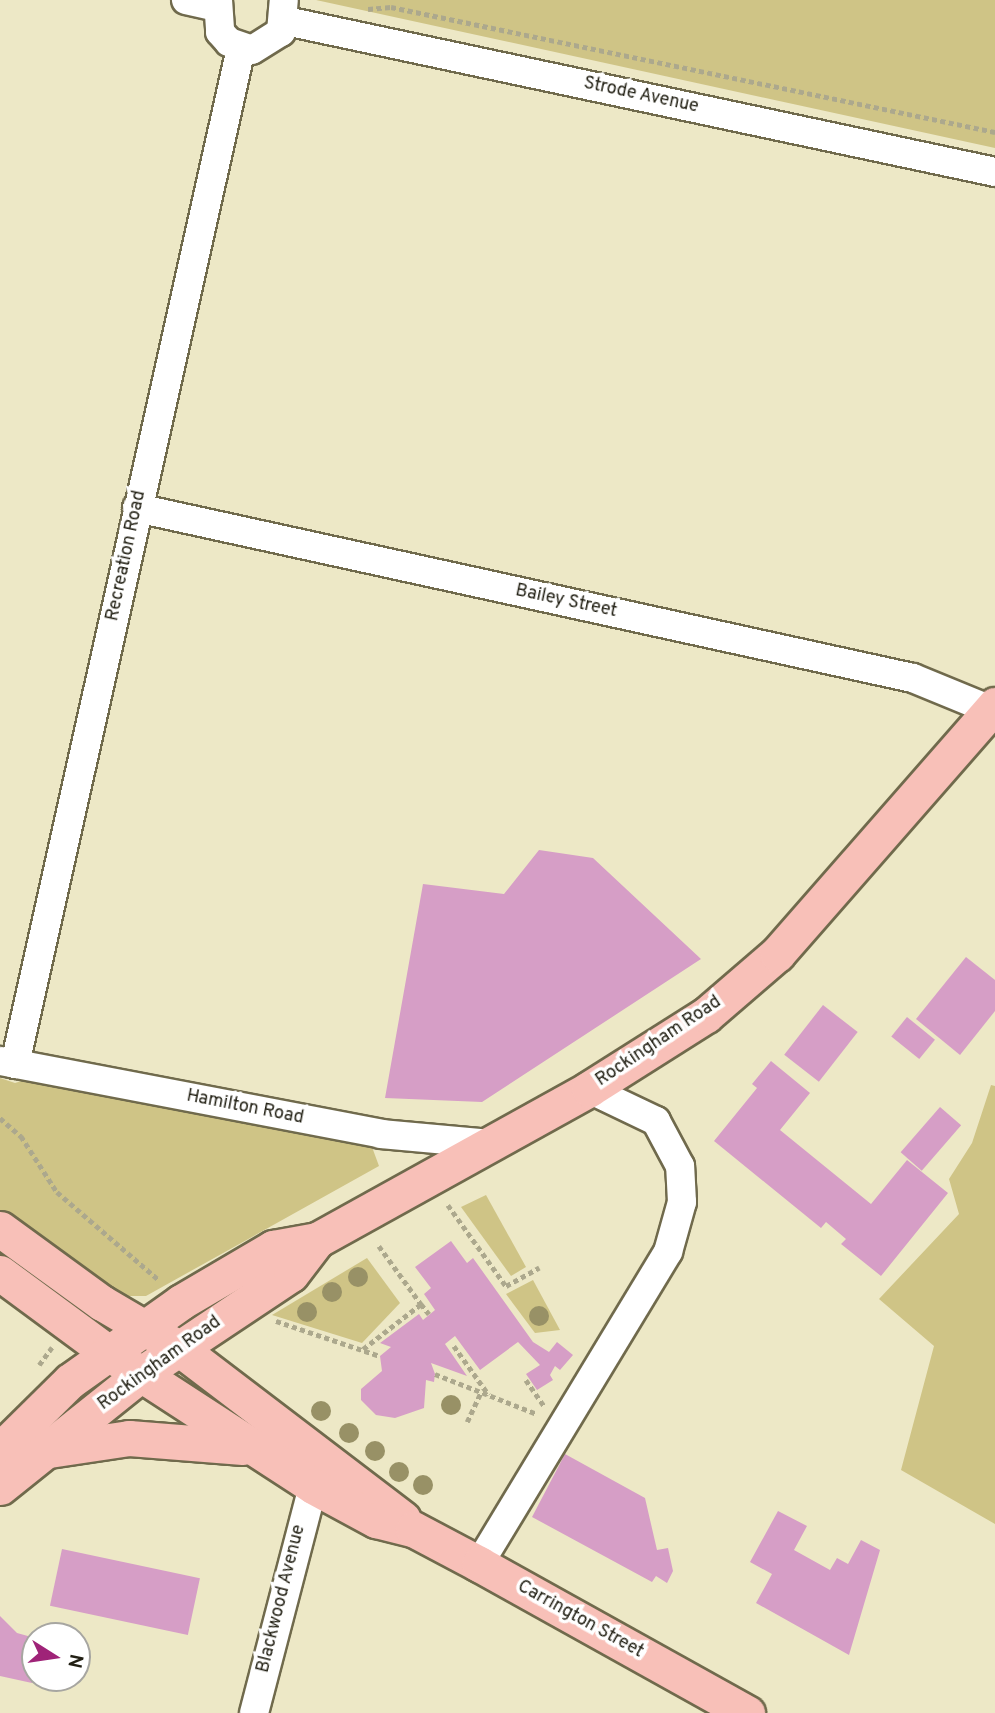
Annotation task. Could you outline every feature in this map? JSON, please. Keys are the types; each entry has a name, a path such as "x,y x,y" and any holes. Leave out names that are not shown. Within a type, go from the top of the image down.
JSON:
{"main road":[{"name":"Rockingham Road","path":"0,1450 107,1352 142,1326 273,1248 317,1240 589,1089 706,1015 777,954 993,708"},
{"name":"Carrington Street","path":"0,1229 180,1349 387,1502 413,1529"},
{"name":"Rockingham Road","path":"0,1488 141,1374 291,1273 317,1240"},
{"name":"Carrington Street","path":"0,1273 107,1352 313,1486 376,1520 413,1529 747,1713"},
{"path":"49,1450 129,1438 254,1448"}],"street":[{"path":"186,0 217,4 220,32 241,48 264,47 285,11"},
{"name":"Strode Avenue","path":"285,11 995,172"},
{"name":"Recreation Road","path":"8,1062 138,508 241,48"},
{"name":"Bailey Street","path":"138,508 913,678 993,708"},
{"name":"Hamilton Road","path":"8,1062 381,1134 491,1144"},
{"path":"479,1564 628,1324 668,1252 682,1202 680,1166 656,1121 589,1089"},
{"name":"Blackwood Avenue","path":"254,1713 313,1486"}],"path":[{"path":"363,10 391,7 995,132"},
{"path":"0,1118 21,1136 57,1192 153,1275"},
{"path":"448,1205 506,1286 539,1268"},
{"path":"379,1246 429,1314"},
{"path":"362,1350 421,1304"},
{"path":"272,1320 380,1356"},
{"path":"454,1346 490,1396"},
{"path":"435,1374 549,1416 526,1380"},
{"path":"467,1422 481,1392"}],"shaded area":[{"path":"316,0 995,0 995,148"},
{"path":"0,1078 15,1083 31,1078 372,1147 379,1166 146,1296 122,1296 0,1210"},
{"path":"991,1085 995,1086 995,1524 901,1470 934,1346 879,1299 959,1214 949,1179 972,1143"},
{"path":"486,1195 526,1267 511,1276 461,1207"},
{"path":"367,1258 400,1303 362,1343 272,1315"},
{"path":"533,1280 560,1330 535,1333 506,1294"}],"building":[{"path":"539,850 593,858 701,959 482,1102 385,1098 423,884 504,894"},
{"path":"966,957 995,980 995,1011 960,1055 916,1019"},
{"path":"823,1005 858,1032 819,1082 784,1055"},
{"path":"907,1017 935,1040 919,1059 891,1036"},
{"path":"771,1061 810,1093 780,1130 871,1204 907,1160 948,1193 881,1276 841,1244 846,1239 826,1222 821,1228 714,1141 757,1088 752,1084"},
{"path":"940,1107 961,1125 922,1171 901,1152"},
{"path":"451,1241 467,1263 473,1258 533,1342 549,1352 557,1342 573,1355 560,1370 555,1366 550,1375 553,1380 537,1390 526,1374 540,1365 518,1342 480,1370 455,1336 445,1344 467,1376 431,1363 435,1374 434,1382 426,1380 424,1408 395,1418 376,1415 361,1400 361,1389 382,1371 380,1356 391,1347 380,1343 419,1314 423,1320 435,1310 424,1294 431,1288 415,1267"},
{"path":"565,1454 645,1498 657,1550 668,1548 673,1571 667,1583 656,1576 652,1582 532,1517"},
{"path":"778,1511 807,1526 794,1550 830,1570 837,1558 848,1564 861,1540 880,1550 849,1655 756,1603 772,1574 750,1562"},
{"path":"62,1549 200,1578 188,1635 50,1606"},
{"path":"0,1616 21,1634 21,1681 0,1676"}]}
